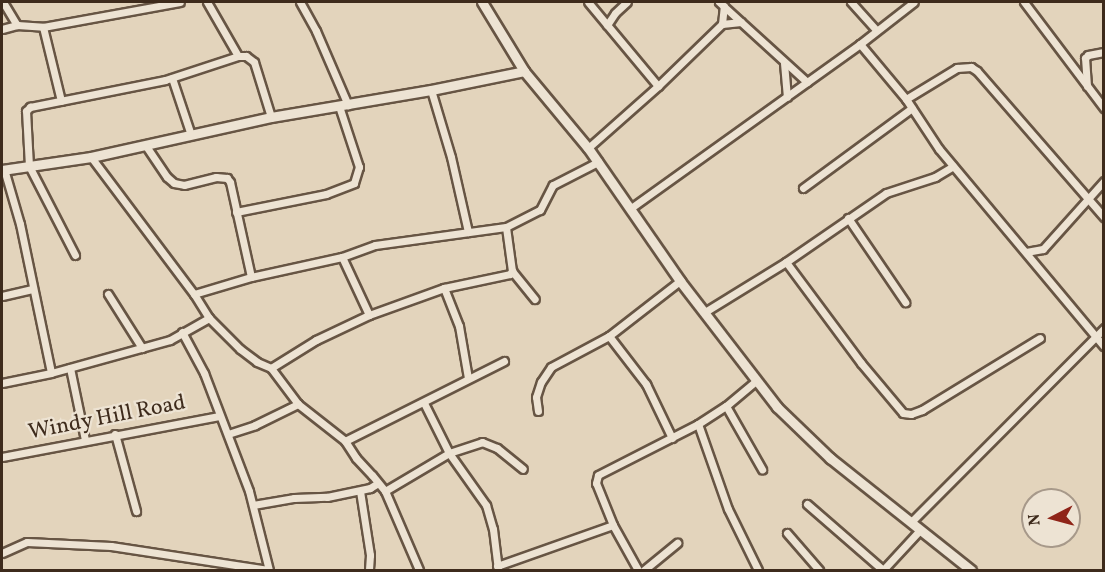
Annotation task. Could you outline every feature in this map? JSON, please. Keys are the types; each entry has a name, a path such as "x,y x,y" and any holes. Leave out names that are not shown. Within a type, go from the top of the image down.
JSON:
{"street":[{"path":"3,2 17,25"},
{"path":"2,29 17,25 43,27 180,2"},
{"path":"210,2 238,56"},
{"path":"236,212 326,194 354,183 359,167 344,106 316,31 300,2"},
{"path":"482,2 524,71 588,148 680,281 755,382 791,422 830,458 911,522 919,531 971,570"},
{"path":"588,2 658,86"},
{"path":"608,25 615,13 627,2"},
{"path":"851,2 876,30"},
{"path":"631,208 860,44 914,2"},
{"path":"1024,2 1104,108"},
{"path":"722,4 807,82"},
{"path":"722,4 722,24"},
{"path":"600,16 615,13"},
{"path":"588,148 658,86 722,24 741,22"},
{"path":"43,27 61,101"},
{"path":"860,44 906,99 953,166 1039,267 1094,337 1104,346"},
{"path":"1087,86 1085,58 1088,55 1104,52"},
{"path":"75,255 29,166 26,111 30,107 172,78 238,56 246,56 254,62 259,72 271,117"},
{"path":"784,63 787,97"},
{"path":"906,99 957,68 971,67 992,85 1086,200 1104,217"},
{"path":"51,373 20,224 3,170 91,158 271,117 344,106 524,71"},
{"path":"172,78 191,135"},
{"path":"431,90 451,157 468,232"},
{"path":"803,188 912,108"},
{"path":"146,146 166,177 174,183 184,184 226,178 230,182 251,277"},
{"path":"91,158 194,294 209,318 240,349 257,362 271,368 298,404 345,441 385,492 419,570"},
{"path":"194,294 251,277 342,257 375,245 506,227 540,210 553,185 598,162"},
{"path":"705,312 786,262 886,193 935,177 953,166"},
{"path":"1039,267 1043,249 1104,181"},
{"path":"848,218 905,302"},
{"path":"506,227 512,271 535,299"},
{"path":"1026,252 1043,249"},
{"path":"342,257 369,315"},
{"path":"786,262 896,407 903,413 911,414 922,410 1040,338"},
{"path":"271,368 316,340 369,315 444,288 505,276 512,271"},
{"path":"538,411 536,397 541,382 551,366 609,336 680,281"},
{"path":"444,288 459,326 468,378"},
{"path":"2,296 32,290"},
{"path":"108,294 142,348"},
{"path":"2,383 51,373 170,340 209,318"},
{"path":"911,522 1104,328"},
{"path":"2,552 27,542 111,546 268,570 253,505 228,434 204,373 182,332"},
{"path":"609,336 646,384 672,438"},
{"path":"345,441 504,361"},
{"path":"70,368 85,440"},
{"path":"638,570 613,525 597,483 598,475 698,424 726,406 755,382"},
{"path":"424,403 449,453 486,505 493,529 498,568 613,525"},
{"path":"228,434 255,425 298,404"},
{"path":"726,406 762,469"},
{"name":"Windy Hill Road","path":"2,457 219,416"},
{"path":"698,424 728,509 759,570"},
{"path":"115,434 136,511"},
{"path":"385,492 449,453 477,443 487,443 523,469"},
{"path":"253,505 360,490 378,483"},
{"path":"360,490 370,555 369,570"},
{"path":"807,504 883,570 919,531"},
{"path":"787,533 819,570"},
{"path":"644,570 656,568 677,543"}]}
